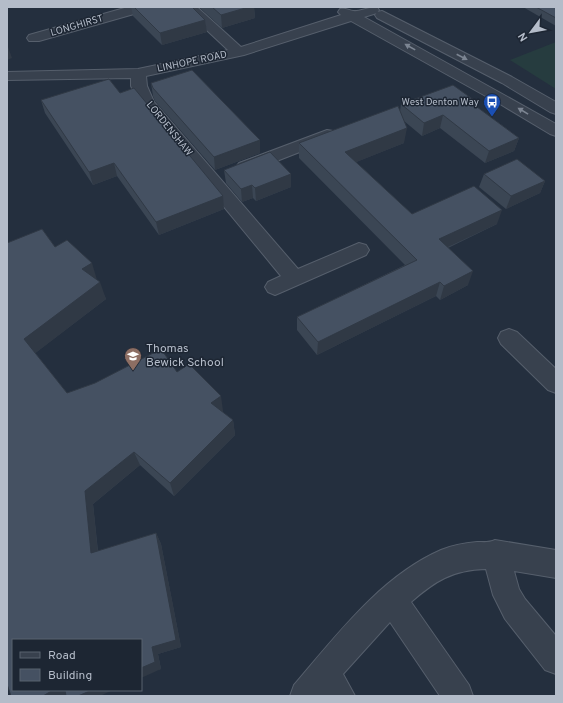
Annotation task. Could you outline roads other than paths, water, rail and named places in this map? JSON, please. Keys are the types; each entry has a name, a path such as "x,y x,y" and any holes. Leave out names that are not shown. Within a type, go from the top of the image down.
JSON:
{"street":[{"name":"LONGHIRST","path":"34,38 143,7"},
{"path":"189,7 239,52"},
{"path":"334,7 363,11 507,80 556,109"},
{"path":"363,11 556,131"},
{"name":"LINHOPE ROAD","path":"7,76 138,73 239,52 363,11"},
{"name":"LORDENSHAW","path":"138,73 139,86 147,103 224,175 294,278"},
{"path":"224,175 343,128"},
{"path":"275,287 359,250"},
{"path":"509,338 556,384"},
{"path":"495,554 507,595 515,609 556,659"},
{"path":"305,696 333,684 392,600 427,572 450,560 476,555 495,554 556,564"},
{"path":"392,600 458,696"}],"place":[{"name":"West Denton Way","path":"492,117"},
{"name":"Thomas Bewick School","path":"133,371"}]}
